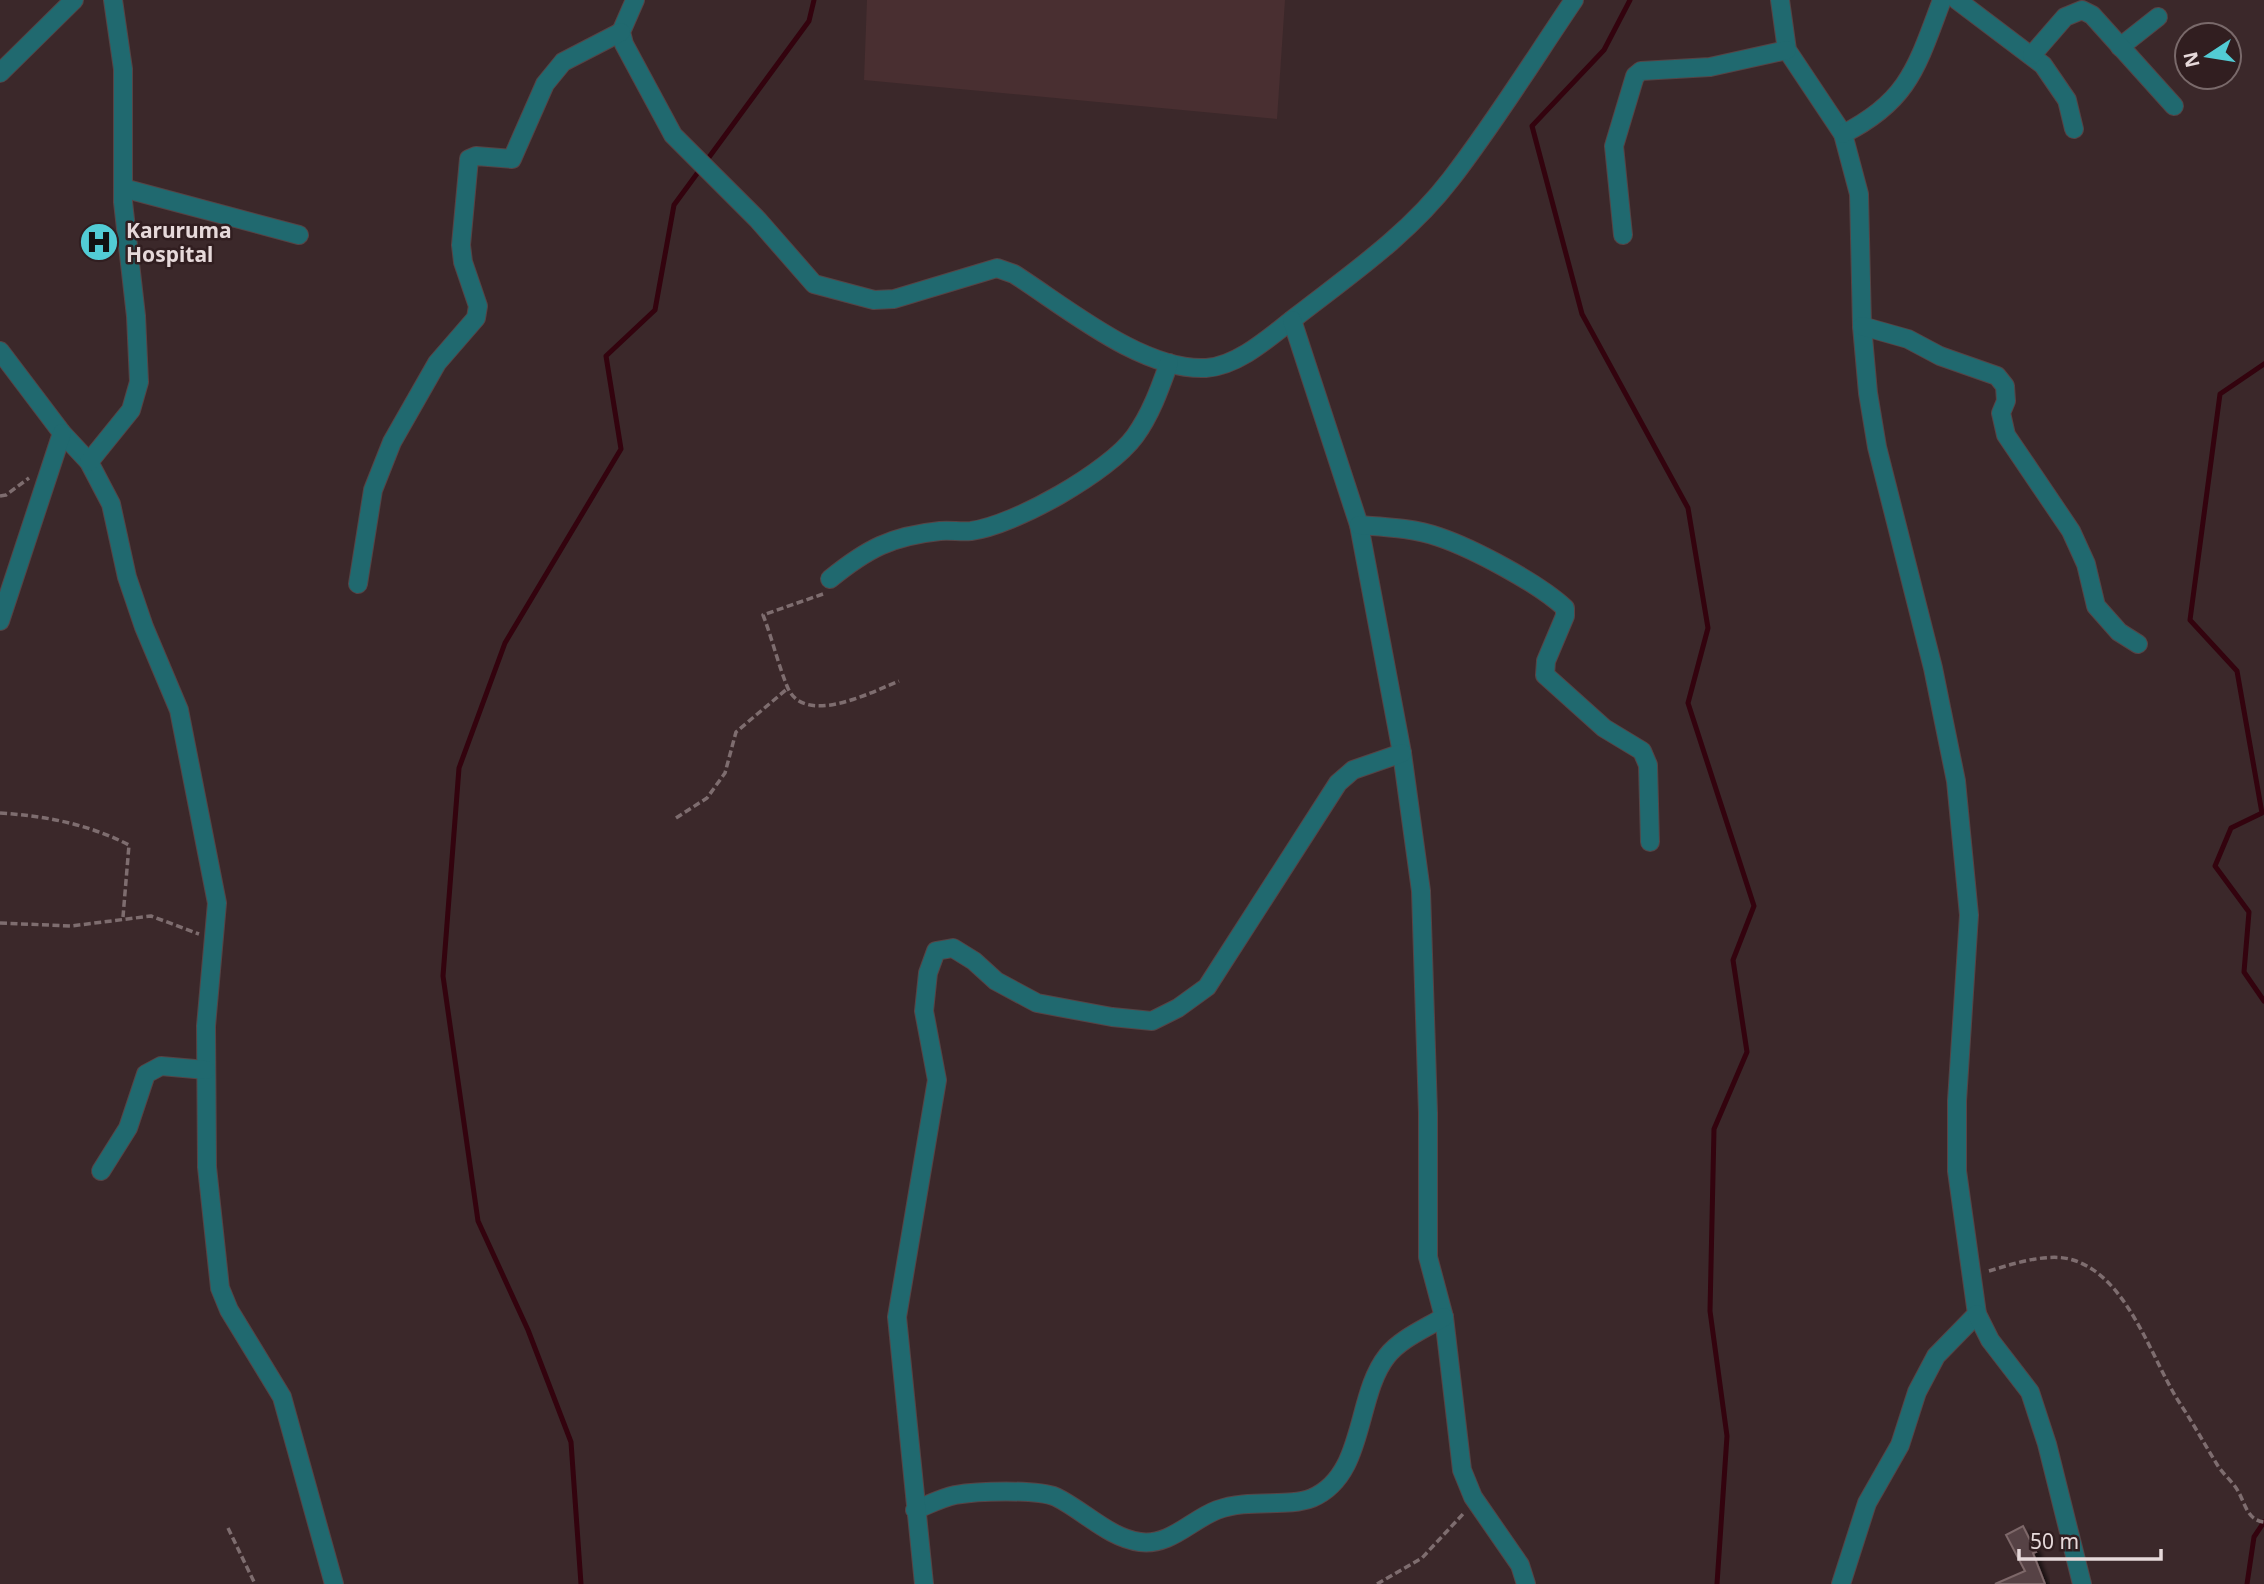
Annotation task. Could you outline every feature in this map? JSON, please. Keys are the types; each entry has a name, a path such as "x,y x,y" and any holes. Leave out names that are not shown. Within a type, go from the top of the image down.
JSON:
{"street":[{"path":"0,73 74,0"},
{"path":"89,462 112,438 131,410 139,382 136,316 123,188 123,69 113,0"},
{"path":"635,0 621,32 624,44 673,135 758,220 814,284 874,300 894,299 997,268 1014,274 1132,349 1169,363 1206,368 1228,363 1292,320 1387,247 1450,181 1574,0"},
{"path":"1780,0 1787,50 1843,135 1859,194 1862,326 1877,447 1933,668 1956,781 1965,850 1969,915 1957,1101 1957,1171 1970,1277 1978,1314 1990,1340 2030,1392 2047,1444 2082,1584"},
{"path":"1843,135 1869,121 1897,96 1915,68 1942,0"},
{"path":"1957,0 2032,55 2055,80 2067,100 2074,129"},
{"path":"2032,55 2065,17 2076,10 2092,15 2174,106"},
{"path":"2120,47 2158,17"},
{"path":"358,584 373,490 392,442 437,363 477,318 478,306 463,262 461,245 469,159 477,156 512,159 545,84 563,62 621,32"},
{"path":"1623,235 1614,146 1635,76 1642,71 1710,67 1787,50"},
{"path":"123,188 299,235"},
{"path":"1292,320 1359,525 1402,752 1421,891 1428,1113 1428,1257 1444,1317 1462,1470 1474,1498 1520,1565 1526,1584"},
{"path":"1862,326 1908,340 1940,356 1997,376 2005,386 2006,401 2001,413 2006,435 2071,531 2086,564 2096,606 2119,632 2138,645"},
{"path":"0,351 62,433 89,462 111,505 127,577 144,627 179,710 217,903 206,1026 206,1167 220,1288 229,1310 282,1397 334,1584"},
{"path":"830,579 864,551 904,537 941,530 971,531 1013,520 1092,474 1134,437 1156,400 1169,363"},
{"path":"0,621 62,433"},
{"path":"1359,525 1404,529 1438,537 1484,558 1565,608 1565,616 1546,661 1545,675 1604,728 1643,751 1648,765 1650,842"},
{"path":"924,1584 897,1317 937,1080 924,1011 928,973 936,951 953,948 974,961 996,981 1037,1003 1112,1017 1152,1021 1178,1008 1207,987 1338,783 1353,770 1402,752"},
{"path":"101,1171 128,1128 146,1074 162,1066 206,1070"},
{"path":"1841,1584 1867,1503 1900,1445 1917,1392 1936,1356 1978,1314"},
{"path":"915,1510 956,1495 1033,1493 1054,1496 1119,1534 1140,1542 1165,1540 1190,1524 1232,1505 1312,1498 1328,1487 1346,1465 1378,1368 1389,1353 1444,1317"}],"path":[{"path":"0,496 6,495 36,474 50,470"},
{"path":"830,579 821,597 763,615 788,689 803,703 835,706 899,681"},
{"path":"676,818 707,798 725,773 736,732 788,689"},
{"path":"0,813 40,816 81,825 129,845 123,917"},
{"path":"0,923 71,926 123,917 160,918 185,931 214,938"},
{"path":"1970,1277 2044,1259 2071,1259 2096,1270 2128,1307 2179,1402 2195,1422 2219,1467 2238,1491 2245,1507 2257,1521 2264,1522"},
{"path":"1377,1584 1422,1558 1474,1498"},
{"path":"228,1528 255,1584"}],"shaded area":[{"path":"867,0 1285,0 1277,119 864,80"}],"building":[{"path":"2023,1526 2036,1552 2033,1553 2045,1584 1995,1584 2025,1571 2006,1535"}],"waterway":[{"path":"581,1584 571,1442 528,1330 478,1221 443,976 459,768 505,643 621,449 606,356 655,310 674,205 809,21 814,0"},
{"path":"1630,0 1604,50 1532,126 1582,314 1688,508 1708,628 1688,703 1754,906 1733,960 1747,1052 1714,1129 1710,1311 1727,1436 1717,1584"},
{"path":"2264,364 2220,394 2190,620 2237,671 2262,813 2231,828 2215,866 2249,912 2244,972 2264,1001"},
{"path":"2247,1584 2254,1537 2264,1522"}],"place":[{"name":"Karuruma Hospital","path":"99,242"}]}
